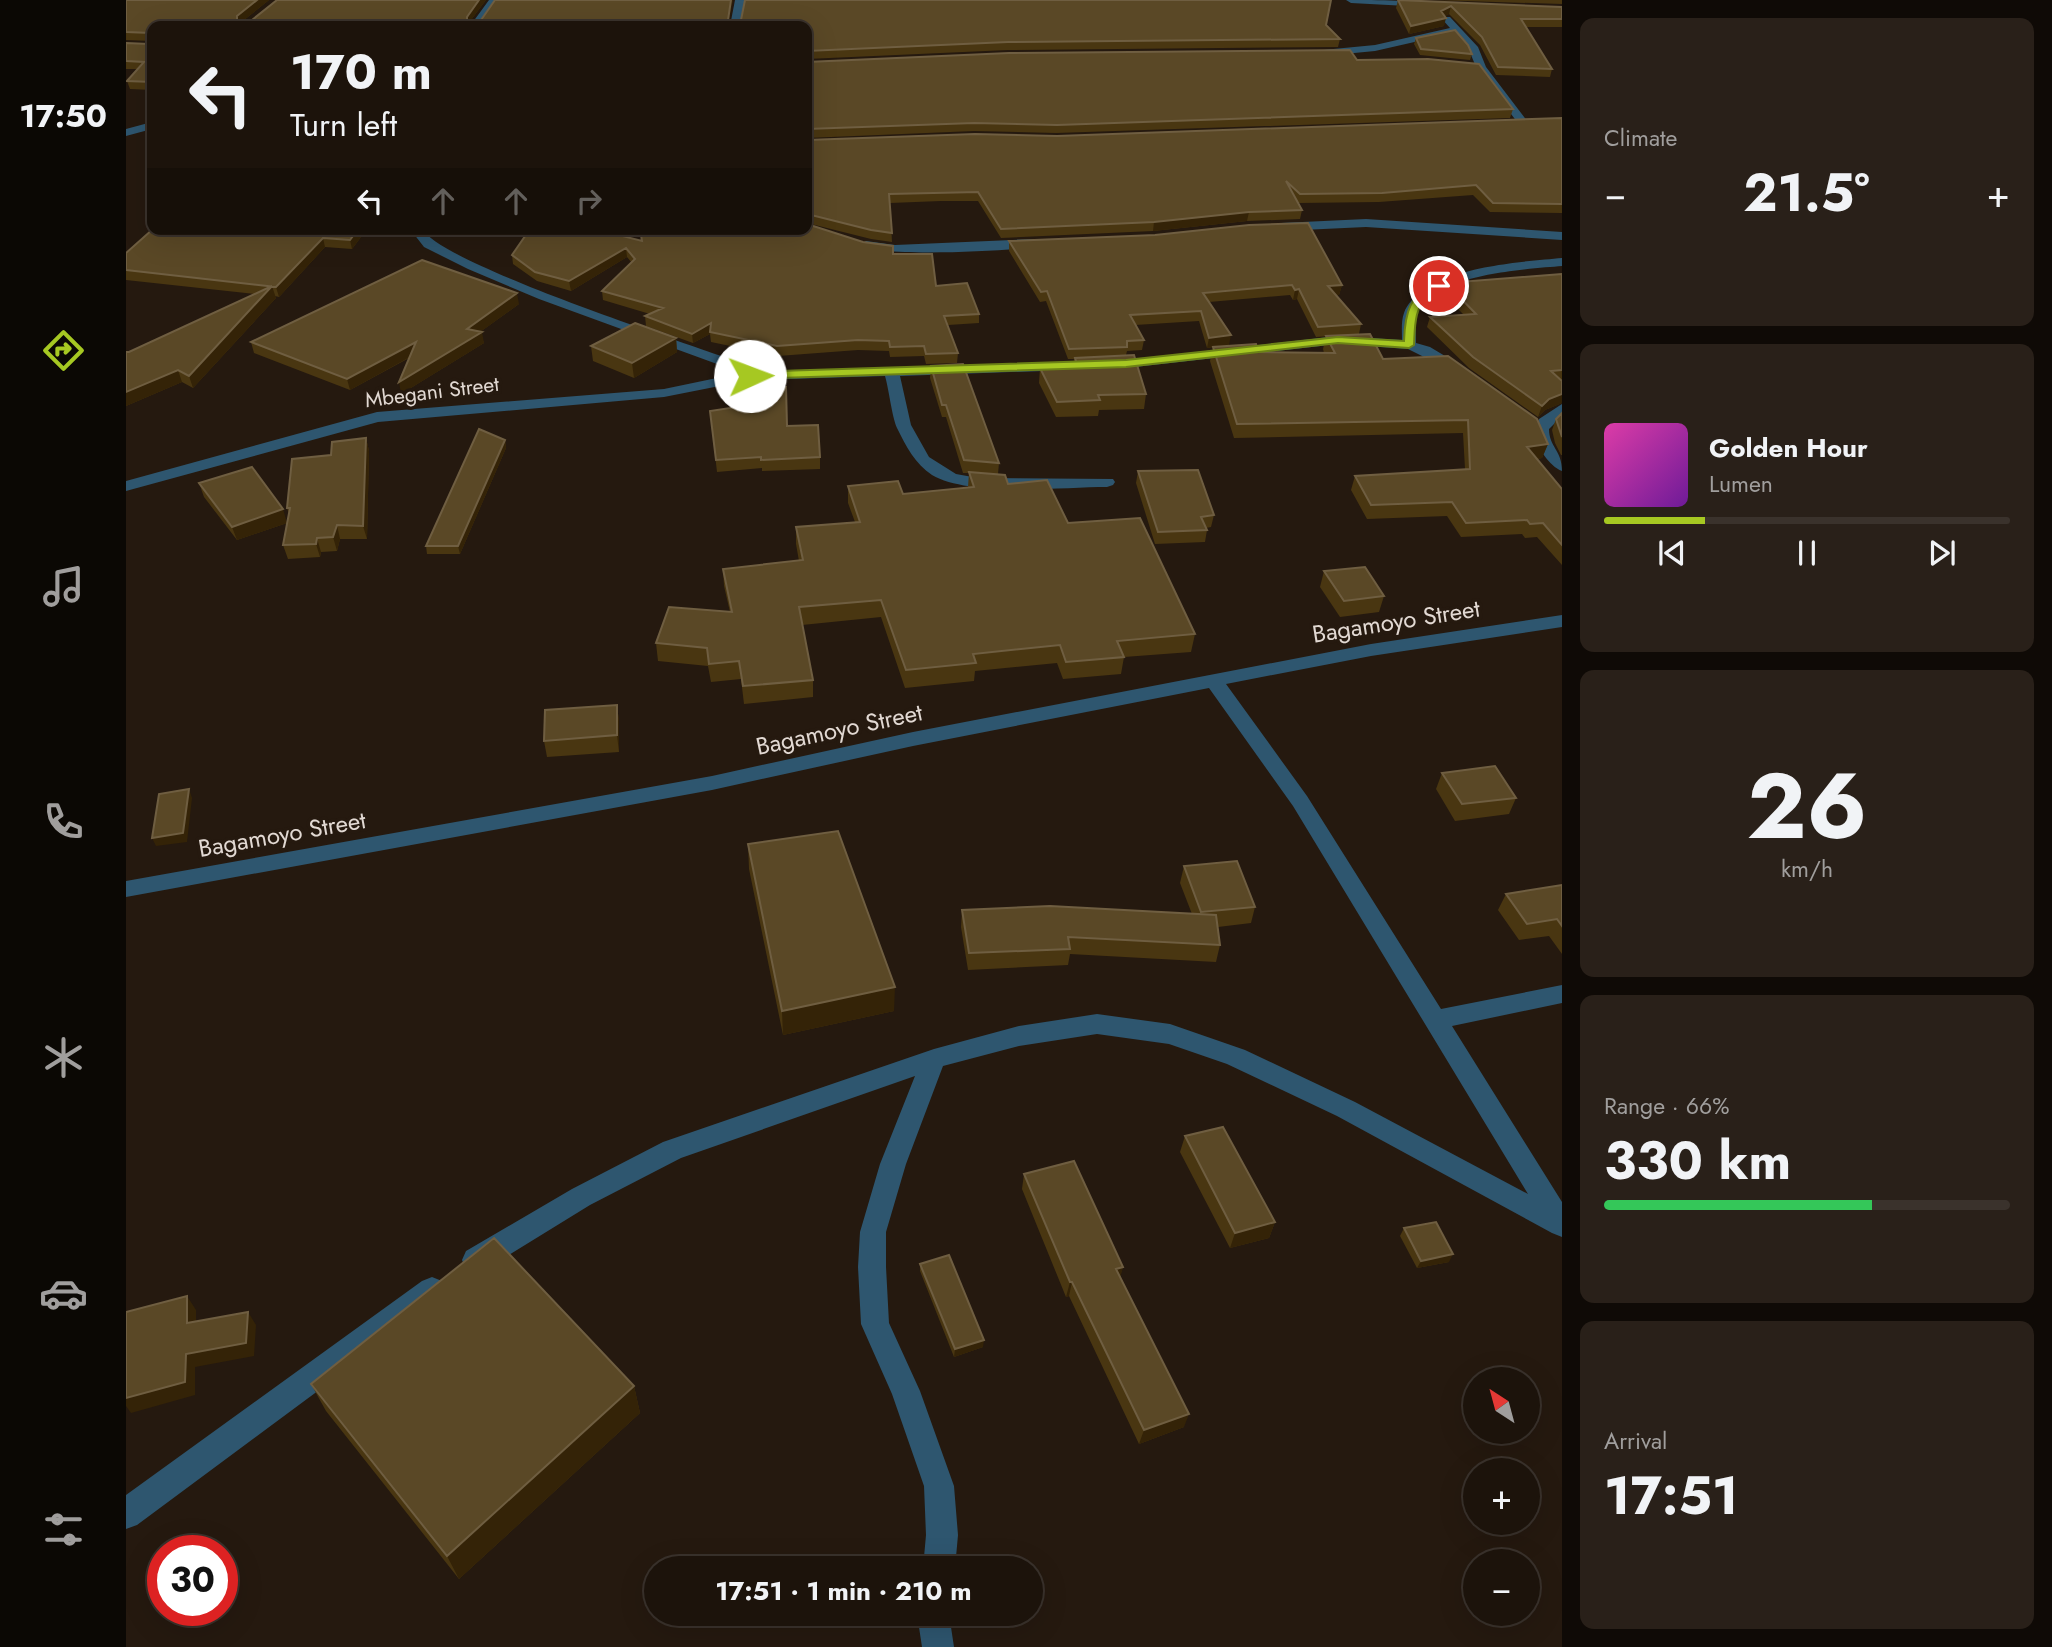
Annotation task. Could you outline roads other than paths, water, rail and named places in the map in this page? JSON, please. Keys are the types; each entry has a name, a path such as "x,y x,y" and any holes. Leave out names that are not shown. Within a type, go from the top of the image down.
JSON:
{"street":[{"path":"479,21 494,0"},
{"path":"736,21 740,0"},
{"path":"1352,0 1431,5"},
{"path":"1418,4 1448,20 1457,29 1524,124"},
{"path":"1345,54 1457,29"},
{"path":"1307,54 1382,58"},
{"path":"1469,66 1481,66"},
{"path":"126,133 147,127"},
{"path":"1260,228 1378,223 1562,236"},
{"path":"418,235 437,249 540,293 722,361 750,376"},
{"path":"857,243 895,249 1055,242"},
{"path":"1409,345 1410,313 1425,293 1459,279 1562,262"},
{"name":"Mbegani Street","path":"126,486 377,417 664,393 750,376 1126,363 1338,340 1409,345 1425,350 1450,364 1470,380"},
{"path":"891,370 900,401 903,425 923,460 937,471 951,478 978,483 1107,482"},
{"path":"1562,409 1536,425 1541,439 1562,466"},
{"name":"Bagamoyo Street","path":"126,889 712,783 913,739 1371,650 1562,621"},
{"path":"1214,681 1300,801 1562,1226"},
{"path":"1435,1020 1562,995"},
{"path":"126,1514 399,1313 487,1252 581,1197 672,1150 933,1059 1018,1035 1097,1024 1170,1034 1236,1057 1346,1109 1562,1226"},
{"path":"933,1059 893,1164 873,1232 872,1267 875,1324 906,1391 939,1486 942,1535 940,1556"},
{"path":"935,1626 938,1647"}]}
